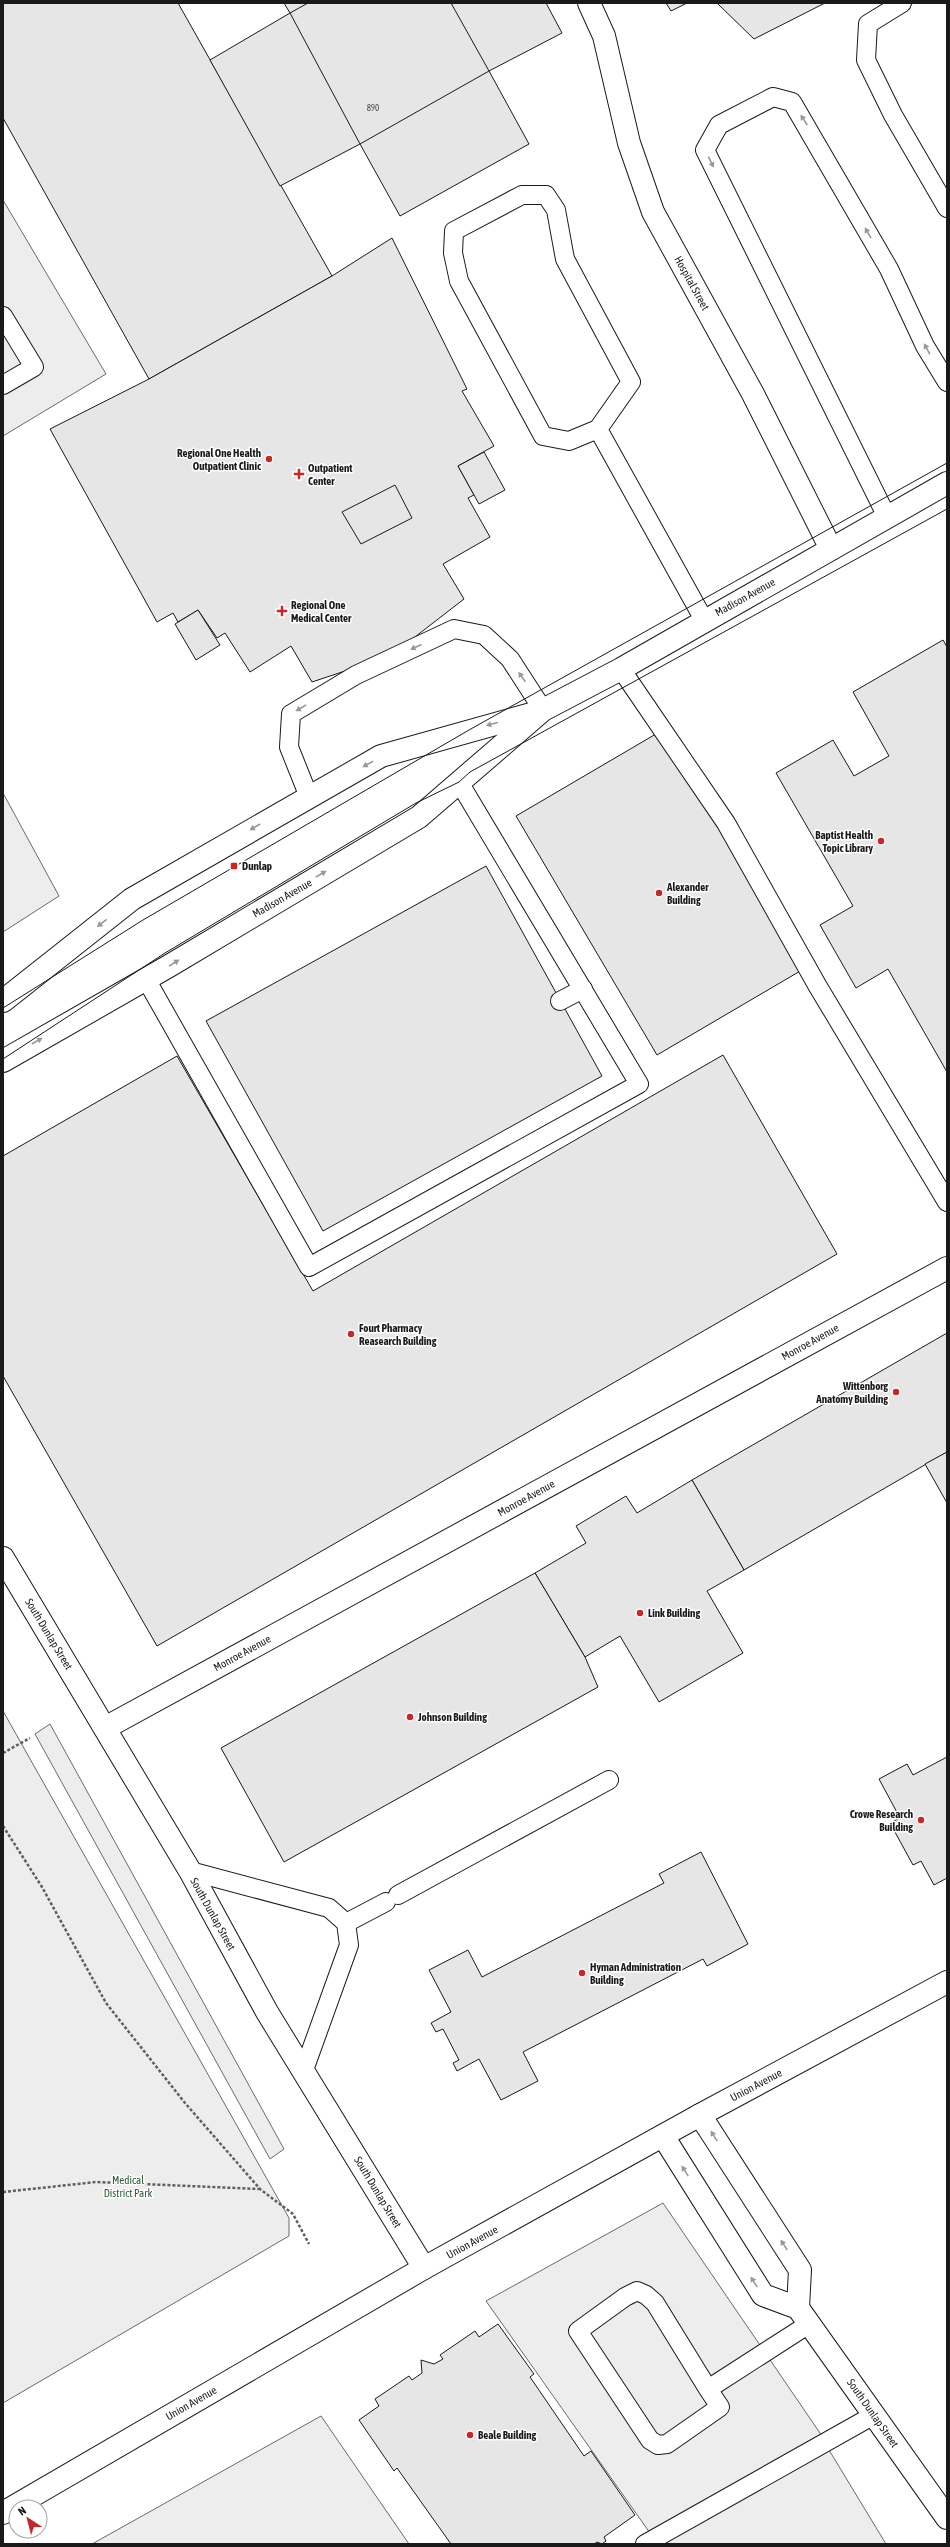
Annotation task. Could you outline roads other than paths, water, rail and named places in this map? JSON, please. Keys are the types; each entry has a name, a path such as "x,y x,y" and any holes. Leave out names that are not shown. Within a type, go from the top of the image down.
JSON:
{"street":[{"name":"Hospital Street","path":"589,3 604,36 629,143 653,212 753,394 831,549"},
{"name":"Madison Avenue","path":"3,1001 132,899 381,756 543,710 621,669 704,620 947,484"},
{"name":"Madison Avenue","path":"3,1061 146,979 419,817 543,710"},
{"name":"Monroe Avenue","path":"105,1728 947,1268"},
{"name":"South Dunlap Street","path":"3,1558 190,1871 267,2012 304,2070 424,2268"},
{"name":"Union Avenue","path":"3,2512 424,2268 700,2115 947,1982"},
{"path":"700,2115 800,2270 803,2316"},
{"path":"663,2136 763,2295 803,2316"},
{"name":"South Dunlap Street","path":"803,2316 947,2518"}],"lane":[{"path":"902,3 868,24 866,60 893,115 947,208"},
{"path":"887,517 705,150 719,125 772,97 792,102 805,121 889,269 925,346 947,382"},
{"path":"522,195 546,195 556,210 565,259 631,382 598,430 569,441 542,436 459,281 453,253 454,231 522,195"},
{"path":"3,316 34,367 3,385"},
{"path":"598,430 704,620"},
{"path":"309,797 289,747 291,714 356,675 454,629 484,635 510,659 543,710"},
{"path":"621,669 726,823 817,985 947,1202"},
{"path":"146,979 309,1267 639,1084 459,782"},
{"path":"560,1001 583,989"},
{"path":"346,1923 609,1780"},
{"path":"190,1871 329,1908 346,1923 349,1945 304,2070"},
{"path":"637,2291 646,2295 655,2303 708,2389 720,2407 667,2444 658,2445 650,2440 578,2331 625,2297 637,2291"},
{"path":"708,2389 803,2316"},
{"path":"645,2544 874,2415"}],"tram line":[{"path":"3,1008 143,920 469,730 947,463"},
{"path":"3,1059 165,953 416,803 459,782 470,772 947,509"}],"place":[{"name":"Regional One Health Outpatient Clinic","path":"269,459"},
{"name":"Outpatient Center","path":"299,474"},
{"name":"Regional One Medical Center","path":"282,611"},
{"name":"Baptist Health Topic Library","path":"881,841"},
{"name":"Dunlap","path":"234,866"},
{"name":"Alexander Building","path":"659,893"},
{"name":"Fourt Pharmacy Reasearch Building","path":"351,1334"},
{"name":"Wittenborg Anatomy Building","path":"896,1392"},
{"name":"Link Building","path":"640,1613"},
{"name":"Johnson Building","path":"410,1717"},
{"name":"Crowe Research Building","path":"921,1820"},
{"name":"Hyman Administration Building","path":"582,1973"},
{"name":"Beale Building","path":"470,2435"}],"park label":[{"name":"Medical District Park","path":"128,2186"}]}
